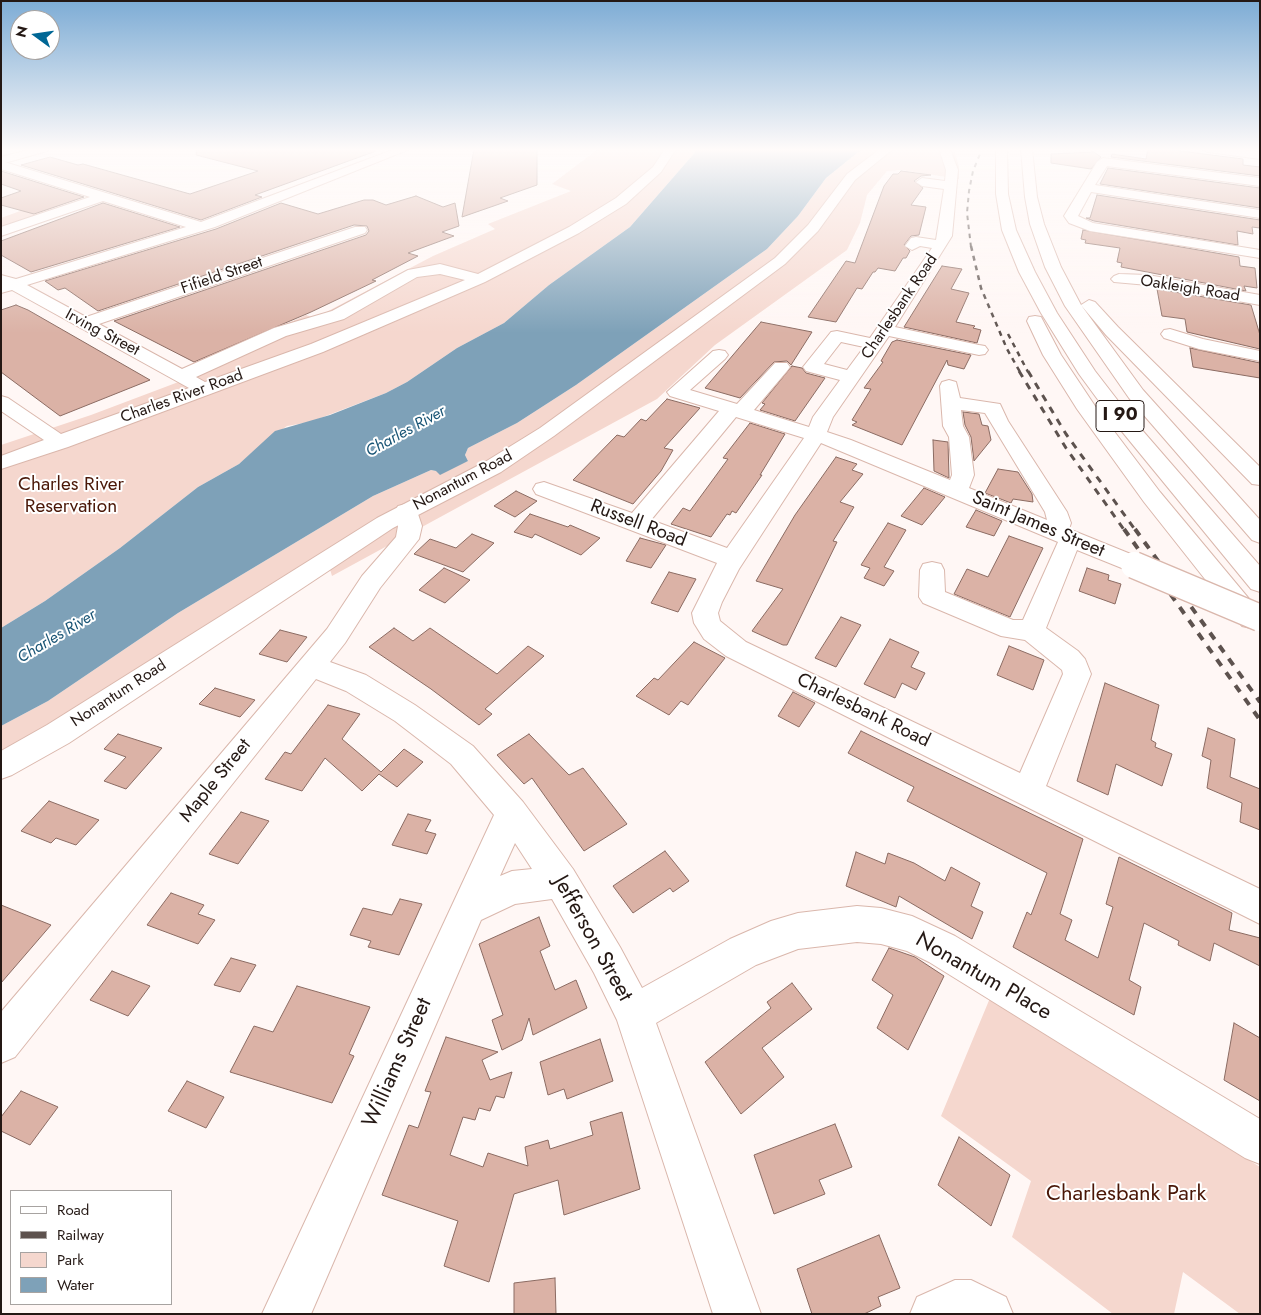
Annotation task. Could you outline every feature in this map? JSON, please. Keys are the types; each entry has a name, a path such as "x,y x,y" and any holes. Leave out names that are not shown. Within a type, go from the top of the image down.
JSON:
{"main road":[{"path":"1,232 63,210"},
{"path":"146,210 201,227"},
{"path":"5,283 201,227 245,210"},
{"name":"Charles River Road","path":"1,463 61,443 203,388 363,330 480,279 566,234 605,210"},
{"name":"Nonantum Road","path":"1,766 66,729 327,559 406,511 493,467 524,448 769,270 806,236 826,210"},
{"name":"Charlesbank Road","path":"948,210 945,236 941,244 880,337 818,424 816,435 732,559 713,592 706,613 707,623 723,641 1260,907"},
{"name":"I 90","path":"1005,210 1009,230 1037,292 1088,374 1144,446 1260,583"},
{"name":"I 90","path":"1034,210 1043,241 1067,295 1114,366 1168,432 1260,535"},
{"path":"1074,210 1071,216 1081,224 1260,254"},
{"path":"1236,210 1260,214"},
{"name":"Fifield Street","path":"84,323 360,230"},
{"path":"1009,230 1008,257 1042,335 1067,379 1152,497 1260,630"},
{"path":"916,240 941,244"},
{"path":"1043,241 1104,323 1260,479"},
{"name":"Charles River Road","path":"182,376 280,332 338,315 401,279 427,270 452,271 480,279"},
{"name":"Oakleigh Road","path":"1120,279 1148,280 1260,300"},
{"name":"Irving Street","path":"5,283 84,323 203,388"},
{"path":"338,315 363,330"},
{"path":"1170,334 1200,344 1260,356"},
{"path":"852,377 812,367 836,336 880,337 979,350"},
{"name":"Saint James Street","path":"718,354 678,392 856,449 1260,618"},
{"path":"636,523 736,410 781,367"},
{"path":"957,490 963,474 959,437 953,426 950,394 993,408 998,421 1056,512 1064,536 1065,550 1035,621 1034,631"},
{"name":"Charlesbank Road","path":"836,400 831,414 834,430 843,440 856,449"},
{"path":"1,402 61,443"},
{"name":"Russell Road","path":"544,489 732,559"},
{"name":"Maple Street","path":"1,1043 350,617 381,568 407,539 410,532 410,520 406,511"},
{"path":"932,570 932,597 1010,629 1034,631 1044,642 1068,658 1075,666 1077,674 1028,792"},
{"name":"Jefferson Street","path":"311,666 356,683 433,732 462,756 488,782 512,812 561,881 607,960 634,1014 737,1314"},
{"name":"Williams Street","path":"286,1314 512,812"},
{"path":"468,908 512,888 561,881"},
{"name":"Nonantum Place","path":"634,1014 743,952 771,939 798,931 827,926 857,924 881,926 912,934 942,949 1260,1143"},
{"path":"934,1314 955,1304 971,1304 989,1314"}],"green space":[{"path":"22,210 48,210 1,228 1,218"},
{"name":"Charles River Reservation","path":"522,210 645,210 630,227 549,285 504,323 457,348 407,382 386,393 310,422 287,426 263,443 239,464 198,487 120,548 45,601 1,628 1,445 91,415 197,375 187,368 306,315 315,318 433,256 495,229 488,224"},
{"path":"802,210 863,210 860,223 847,250 715,345 657,399 332,576 327,559 1,766 1,726 48,701 178,613 373,496 431,470 436,471 468,461 465,455 468,448 517,423 576,385 767,249"},
{"name":"Charlesbank Park","path":"990,998 1260,1167 1260,1314 1240,1314 1183,1272 1174,1314 1113,1314 1012,1237 1031,1181 941,1116"}],"water":[{"name":"Charles River","path":"645,210 802,210 767,249 576,385 517,423 468,448 465,455 468,461 440,475 436,471 431,470 373,496 178,613 48,701 1,726 1,628 45,601 120,548 198,487 239,464 275,431 330,415 386,393 407,382 457,348 504,323 549,285 630,227"}],"building":[{"path":"21,210 45,210 34,214"},
{"path":"83,210 127,210 180,227 31,272 1,255 1,241"},
{"path":"169,210 227,210 201,220"},
{"path":"263,210 306,210 318,214 330,210 456,210 459,226 442,232 454,236 408,253 418,256 372,280 376,281 311,312 194,362 114,321 366,235 369,231 367,226 354,225 98,311 65,288 58,290 45,281 216,229"},
{"path":"463,210 481,210 462,217"},
{"path":"875,210 925,210 919,235 911,236 904,245 910,251 895,271 878,268 873,272 862,289 857,288 836,322 808,317 846,261 855,263"},
{"path":"1092,210 1197,210 1260,220 1260,228 1252,227 1253,234 1237,231 1238,245 1094,221 1086,218 1090,218"},
{"path":"1083,230 1239,257 1240,266 1255,268 1257,288 1244,286 1246,291 1121,267 1122,263 1117,262 1120,248 1085,243 1086,240 1081,239"},
{"path":"942,266 962,269 951,289 969,293 956,322 975,326 973,328 981,330 977,343 904,327"},
{"path":"1157,289 1251,305 1260,335 1260,349 1187,332 1185,319 1162,316"},
{"path":"16,305 150,380 60,416 1,372 1,310"},
{"path":"761,322 812,332 791,365 787,361 774,362 740,398 705,388"},
{"path":"897,340 971,355 964,369 948,365 947,360 902,445 852,425 857,422 852,420 871,389 864,388 883,362 881,361 892,342"},
{"path":"1190,348 1260,363 1260,378 1193,367"},
{"path":"792,366 802,368 806,373 825,378 795,421 760,410 765,404 762,403"},
{"path":"667,399 700,408 664,448 673,450 661,471 633,504 573,480 617,435 624,437 641,419 646,421"},
{"path":"963,412 979,414 982,425 988,426 991,440 974,461 971,437 965,425"},
{"path":"750,423 785,434 760,475 762,475 736,513 732,511 730,515 727,514 711,537 671,524 683,508 690,511 728,459 723,458"},
{"path":"933,440 948,442 949,478 934,471"},
{"path":"836,457 857,464 852,470 863,474 840,502 854,507 833,541 837,542 787,645 783,645 752,631 783,589 756,581 795,515"},
{"path":"998,469 1018,472 1032,494 1033,502 1013,499 1011,503 985,493"},
{"path":"924,488 945,497 922,525 901,516"},
{"path":"516,491 537,501 515,517 494,506"},
{"path":"976,510 1002,521 994,536 966,527"},
{"path":"530,514 568,527 570,525 600,538 581,555 535,534 532,538 514,532"},
{"path":"888,523 906,530 884,567 894,571 884,586 864,578 870,568 861,565"},
{"path":"472,534 494,543 463,572 414,554 430,539 456,548"},
{"path":"1009,536 1043,548 1010,617 954,594 967,569 988,577"},
{"path":"640,538 666,545 651,568 626,561"},
{"path":"444,568 470,580 445,603 419,590"},
{"path":"1087,568 1109,575 1108,580 1121,584 1115,604 1079,591"},
{"path":"669,572 696,579 678,612 651,603"},
{"path":"841,617 861,625 836,667 815,658"},
{"path":"394,628 413,641 430,628 497,674 528,646 544,656 485,709 492,714 479,725 431,689 369,647"},
{"path":"280,630 307,637 287,662 259,654"},
{"path":"890,639 919,652 911,667 925,673 916,690 902,683 895,698 864,684"},
{"path":"694,642 725,658 688,705 681,701 669,715 636,696 654,678 658,680"},
{"path":"1009,646 1044,660 1033,690 997,675"},
{"path":"1105,683 1159,705 1151,740 1156,743 1155,747 1172,754 1162,786 1116,764 1108,795 1077,781"},
{"path":"215,688 255,700 240,717 199,704"},
{"path":"793,692 815,703 799,727 778,716"},
{"path":"328,705 360,714 342,739 381,772 404,749 423,762 397,787 379,774 362,791 325,758 302,791 265,779 285,752 291,754"},
{"path":"1208,728 1235,739 1230,777 1260,789 1260,830 1240,822 1242,803 1207,788 1211,760 1202,756"},
{"path":"861,731 1083,839 1060,914 1072,920 1065,940 1098,958 1113,907 1106,904 1119,857 1232,913 1229,930 1260,938 1260,966 1214,943 1210,961 1178,945 1179,941 1144,923 1129,980 1141,987 1134,1015 1013,947 1027,912 1031,915 1047,873 907,801 914,787 848,753"},
{"path":"118,734 162,748 126,789 104,781 126,757 104,749"},
{"path":"529,734 569,775 583,768 627,824 584,851 532,778 524,784 497,755"},
{"path":"49,801 99,820 76,845 56,838 51,843 21,831"},
{"path":"241,812 269,821 238,864 209,854"},
{"path":"408,814 431,820 425,831 436,834 427,854 392,845"},
{"path":"665,851 689,881 673,892 670,888 633,913 613,886"},
{"path":"856,852 885,864 888,853 914,863 945,881 951,867 980,883 971,906 983,912 972,939 899,896 896,907 846,886"},
{"path":"171,893 204,905 198,914 215,920 198,944 147,925"},
{"path":"400,899 422,904 399,955 368,947 371,941 350,935 363,908 392,915"},
{"path":"1,905 51,925 1,983"},
{"path":"539,917 550,946 540,951 555,990 576,980 587,1008 533,1035 529,1018 522,1040 502,1050 492,1020 503,1015 479,944"},
{"path":"889,948 915,957 944,976 908,1050 877,1028 893,995 872,980"},
{"path":"231,958 256,965 240,992 214,985"},
{"path":"112,971 150,986 128,1016 90,1000"},
{"path":"792,983 812,1009 762,1048 784,1077 741,1114 705,1062 771,1008 767,1002"},
{"path":"297,986 370,1007 349,1054 354,1056 332,1103 230,1072 254,1026 273,1032"},
{"path":"1234,1023 1260,1038 1260,1101 1224,1080"},
{"path":"446,1037 498,1052 482,1060 490,1080 512,1072 504,1098 496,1096 490,1111 479,1108 475,1120 463,1117 450,1155 483,1167 488,1153 528,1166 525,1147 548,1140 550,1149 593,1135 590,1122 622,1112 640,1189 564,1215 558,1180 514,1194 489,1282 444,1266 458,1221 382,1195 409,1125 418,1128 431,1092 425,1091"},
{"path":"600,1039 613,1081 567,1099 564,1089 548,1095 540,1062"},
{"path":"187,1081 224,1097 206,1128 168,1111"},
{"path":"21,1091 58,1107 30,1145 1,1131 1,1117"},
{"path":"835,1124 852,1167 819,1180 825,1194 774,1214 754,1155"},
{"path":"959,1137 1010,1175 991,1226 938,1185"},
{"path":"879,1235 900,1288 878,1297 881,1306 864,1314 812,1314 797,1269"},
{"path":"555,1278 556,1314 514,1314 514,1283"}],"railway":[{"path":"967,210 971,247"},
{"path":"971,246 981,288 1007,349 1020,372"},
{"path":"1008,334 1028,372"},
{"path":"1019,371 1066,448 1125,531"},
{"path":"1028,371 1066,434 1136,531"},
{"path":"1124,529 1260,720"},
{"path":"1135,529 1260,702"}]}
